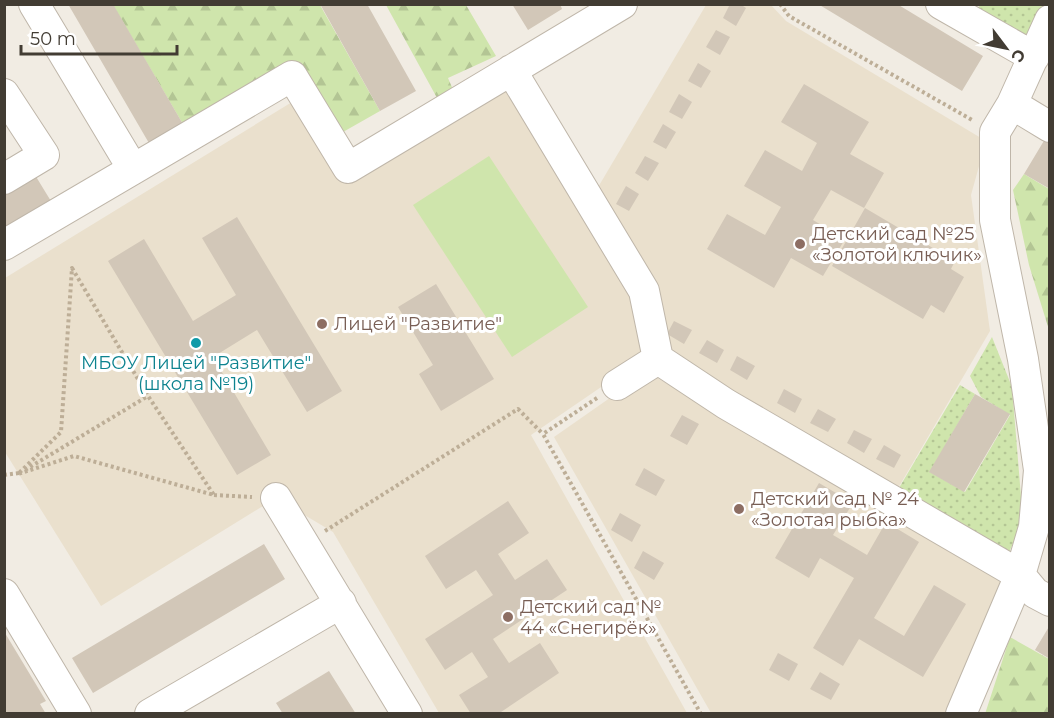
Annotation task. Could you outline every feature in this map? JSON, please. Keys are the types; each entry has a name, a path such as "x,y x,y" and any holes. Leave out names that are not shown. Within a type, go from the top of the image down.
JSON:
{"street":[{"path":"34,4 133,170"},
{"path":"4,245 292,76 348,168 622,4"},
{"path":"941,4 1034,57"},
{"path":"961,714 1020,575 1042,532 1039,470 1023,359 995,220 995,132 1012,104 1050,20"},
{"path":"511,70 644,291 658,359 726,404 1020,575 1035,593 1050,601"},
{"path":"4,94 44,155 4,179"},
{"path":"1012,104 1050,127"},
{"path":"617,385 658,359"},
{"path":"1023,359 1050,375"},
{"path":"276,498 407,714"},
{"path":"4,594 76,714"},
{"path":"165,710 341,603"}],"path":[{"path":"780,4 789,16 995,132"},
{"path":"18,474 61,432 72,267 148,396 214,495"},
{"path":"543,434 617,385"},
{"path":"18,474 148,396"},
{"path":"304,544 518,409 543,434 700,714"},
{"path":"4,476 18,474 74,456 214,495 276,498"}],"shaded area":[{"name":"Детский сад №25 «Золотой ключик»","path":"706,5 771,5 786,21 986,141 971,195 990,331 894,495 662,356 594,194"},
{"name":"Лицей \"Развитие\"","path":"506,81 632,293 648,355 531,435 687,713 439,713 333,532 276,498 101,606 5,452 5,278 297,99 345,175"},
{"name":"Детский сад № 24 «Золотая рыбка»","path":"647,372 1007,581 945,713 711,713 554,437"}],"green space":[{"path":"113,5 320,5 380,111 336,136 294,68 187,131"},
{"path":"386,5 466,5 496,56 448,78 457,99 442,107"},
{"path":"980,5 1049,5 1049,8 1036,38 1005,36 973,18"},
{"path":"489,156 588,307 512,357 413,205"},
{"path":"1024,174 1049,189 1049,330 1029,265 1013,190"},
{"path":"992,337 1012,387 1023,521 1006,559 896,493 960,385 975,394 930,472 965,492 1010,415 981,397 970,376"},
{"path":"1010,637 1049,659 1049,713 985,714"}],"building":[{"path":"68,4 113,4 187,131 153,150"},
{"path":"320,4 367,4 416,91 380,111"},
{"path":"512,4 560,4 562,9 528,30"},
{"path":"730,4 740,4 746,8 736,26 723,18"},
{"path":"818,4 897,4 983,56 962,91"},
{"path":"716,30 730,37 720,55 706,47"},
{"path":"698,63 711,71 701,88 688,81"},
{"path":"804,84 869,122 850,154 884,173 864,208 831,190 813,220 845,239 823,276 791,258 774,288 707,249 727,214 765,235 781,207 744,186 765,150 802,171 817,143 781,122"},
{"path":"679,94 692,102 682,119 669,112"},
{"path":"663,124 676,132 666,149 653,142"},
{"path":"1045,139 1050,142 1050,189 1024,174"},
{"path":"645,156 659,163 648,181 635,173"},
{"path":"35,175 57,211 4,242 4,193"},
{"path":"626,186 639,194 629,211 616,204"},
{"path":"865,208 955,261 951,269 964,277 944,313 931,305 923,319 832,266"},
{"name":"МБОУ Лицей \"Развитие\" (школа №19)","path":"237,217 342,391 307,412 257,330 213,357 271,455 237,475 108,261 144,239 193,321 236,295 202,238"},
{"path":"436,284 494,379 441,411 419,374 433,365 398,307"},
{"path":"674,321 692,330 684,344 667,334"},
{"path":"707,340 724,350 717,363 699,353"},
{"path":"737,356 755,366 747,380 730,370"},
{"path":"784,389 802,399 795,413 777,403"},
{"path":"975,394 1010,414 964,492 929,472"},
{"path":"818,409 836,419 828,432 810,423"},
{"path":"682,415 699,424 687,445 670,436"},
{"path":"854,430 872,439 864,453 847,443"},
{"path":"884,445 901,455 894,468 876,459"},
{"path":"644,468 665,480 656,496 635,485"},
{"path":"819,483 853,503 833,535 867,555 886,522 919,542 874,618 904,636 934,585 966,604 923,677 859,639 843,666 813,648 854,578 820,558 809,578 775,558"},
{"path":"508,501 529,533 498,554 515,580 547,559 567,590 493,639 509,663 540,643 559,673 498,714 471,714 459,695 488,677 472,652 445,670 425,639 493,595 476,570 446,589 425,556"},
{"path":"620,513 641,525 632,542 611,530"},
{"path":"264,544 285,579 93,693 72,658"},
{"path":"643,551 664,563 654,580 634,568"},
{"path":"1050,625 1050,659 1035,650"},
{"path":"5,633 46,701 40,704 46,714 7,714 5,710"},
{"path":"778,653 798,664 789,681 769,670"},
{"path":"329,671 356,714 283,714 276,703"},
{"path":"820,672 840,684 831,700 810,689"}],"place":[{"name":"Детский сад №25 «Золотой ключик»","path":"800,244"},
{"name":"Лицей \"Развитие\"","path":"322,324"},
{"name":"МБОУ Лицей \"Развитие\" (школа №19)","path":"196,343"},
{"name":"Детский сад № 24 «Золотая рыбка»","path":"739,509"},
{"name":"Детский сад № 44 «Снегирёк»","path":"508,617"}]}
